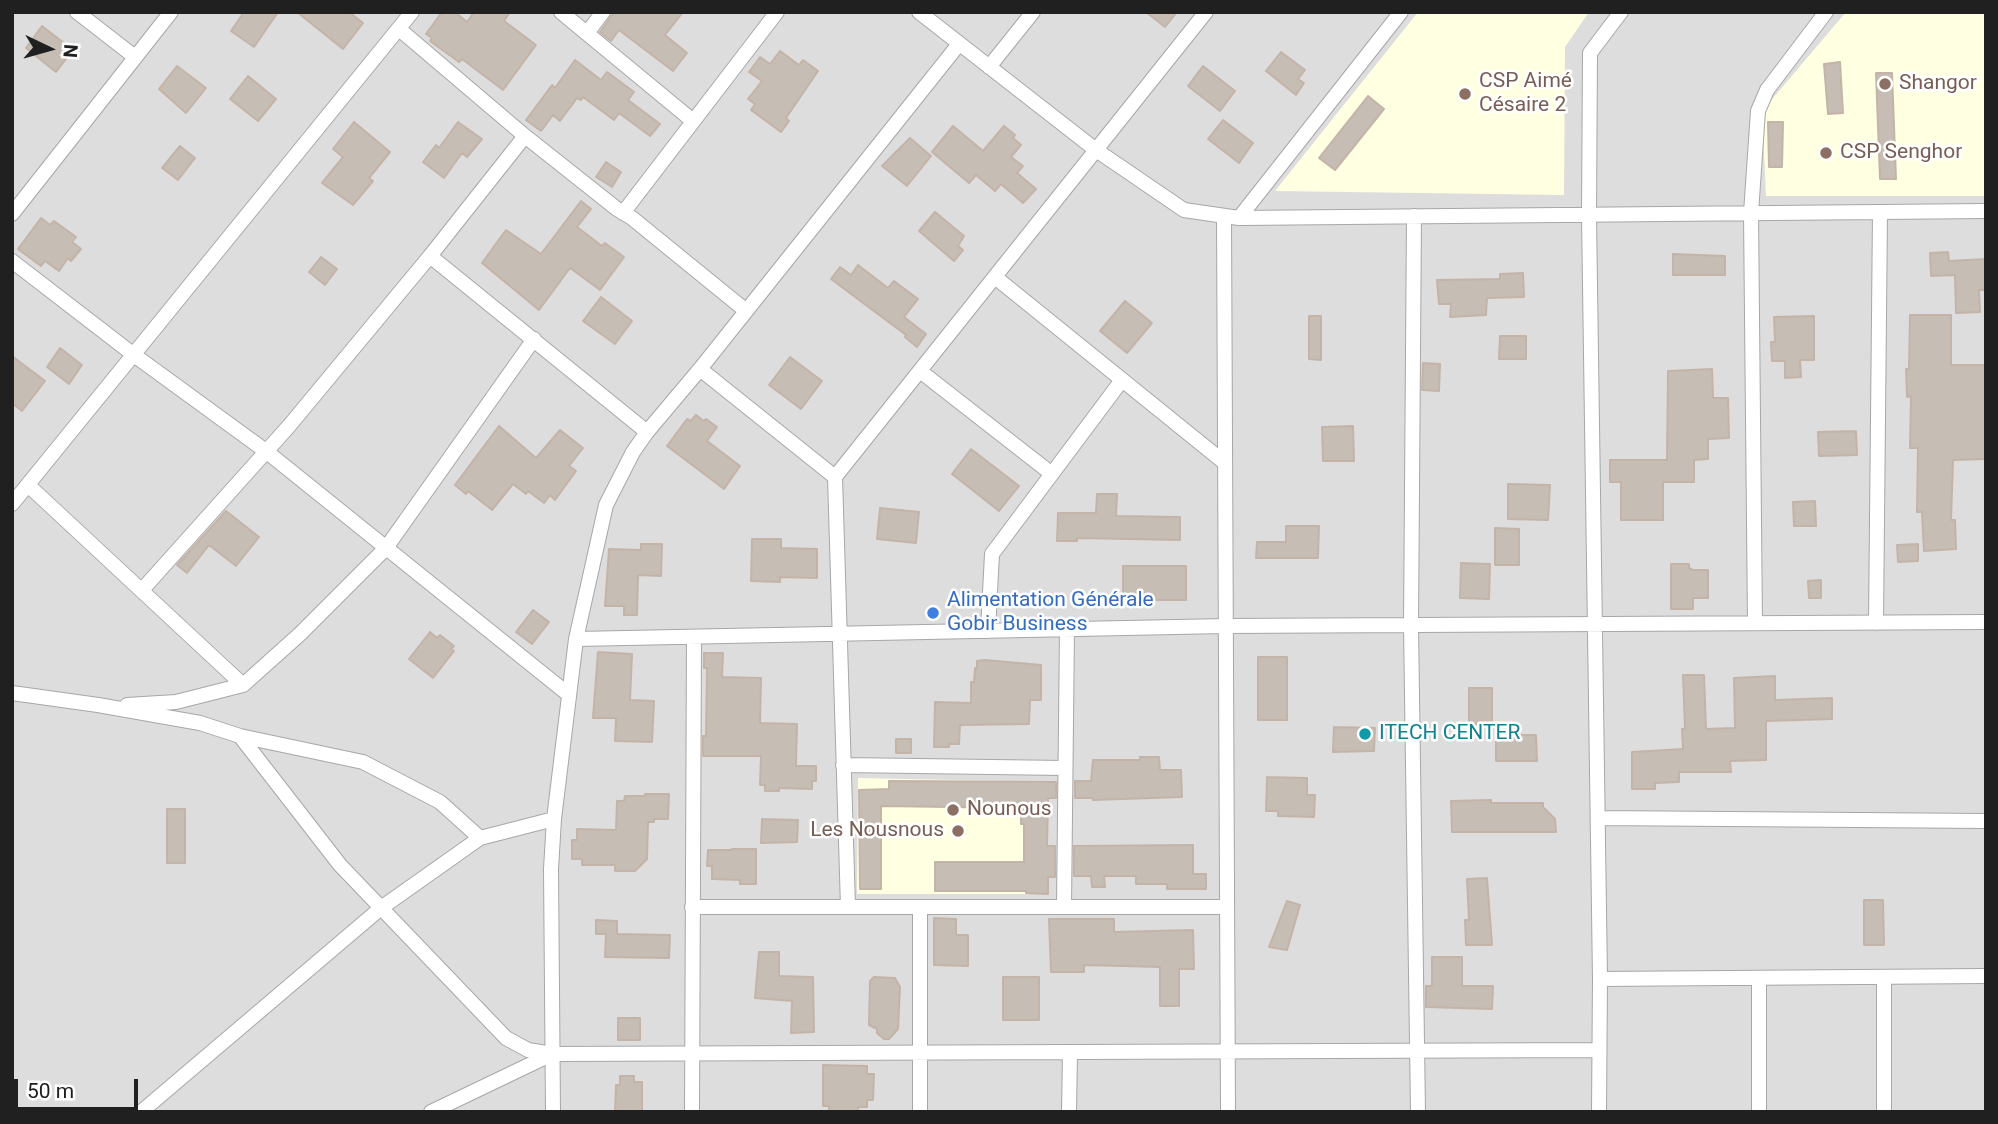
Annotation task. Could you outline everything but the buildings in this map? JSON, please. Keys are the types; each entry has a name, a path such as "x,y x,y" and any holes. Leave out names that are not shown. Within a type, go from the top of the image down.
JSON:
{"street":[{"path":"77,12 135,57"},
{"path":"12,214 171,12"},
{"path":"561,12 693,121"},
{"path":"587,33 603,12"},
{"path":"623,213 777,12"},
{"path":"919,12 1096,150 1184,210 1231,217 1986,211"},
{"path":"989,67 1033,12"},
{"path":"848,907 835,477 1206,12"},
{"path":"1228,1112 1225,463 1231,217 1401,12"},
{"path":"1599,1112 1600,979 1589,215 1590,53 1621,12"},
{"path":"1755,623 1752,213 1758,111 1762,100 1826,12"},
{"path":"12,504 409,14"},
{"path":"399,29 525,136 745,310"},
{"path":"553,1112 551,869 554,819 576,639 606,505 633,452 647,432 959,44"},
{"path":"142,590 267,452 430,257 525,136"},
{"path":"1877,622 1880,212"},
{"path":"1414,216 1411,625 1418,1112"},
{"path":"430,257 647,432"},
{"path":"12,261 267,452 568,694"},
{"path":"995,277 1225,463"},
{"path":"98,705 176,702 243,685 300,634 386,548 534,339"},
{"path":"700,369 835,477"},
{"path":"920,371 1052,474"},
{"path":"988,631 992,554 1122,380"},
{"path":"28,485 243,685"},
{"path":"576,639 1226,626 1986,622"},
{"path":"1064,907 1067,629"},
{"path":"692,1112 694,637"},
{"path":"12,693 200,723 240,736 363,762 440,802 480,838"},
{"path":"240,736 340,865 506,1038 528,1050 552,1054 1599,1051"},
{"path":"843,765 1065,768"},
{"path":"1598,818 1986,821"},
{"path":"141,1112 381,908 480,838 554,819"},
{"path":"692,907 1227,906"},
{"path":"920,907 920,1112"},
{"path":"1600,979 1986,976"},
{"path":"1884,977 1884,1112"},
{"path":"1759,978 1759,1112"},
{"path":"1069,1112 1070,1052"},
{"path":"431,1112 552,1054"}],"shaded area":[{"path":"12,12 1986,12 1986,1112 12,1112"},
{"path":"1418,12 1589,12 1565,47 1564,195 1275,191"},
{"name":"Shangor","path":"1846,12 1986,12 1986,196 1766,196 1762,111"},
{"name":"Nounous","path":"858,778 1048,782 1048,894 857,894"}],"place":[{"name":"Shangor","path":"1885,84"},
{"name":"CSP Aimé Césaire 2","path":"1465,94"},
{"name":"CSP Senghor","path":"1826,153"},
{"name":"Alimentation Générale Gobir Business","path":"933,613"},
{"name":"ITECH CENTER","path":"1365,734"},
{"name":"Nounous","path":"953,810"},
{"name":"Les Nousnous","path":"958,831"}]}
